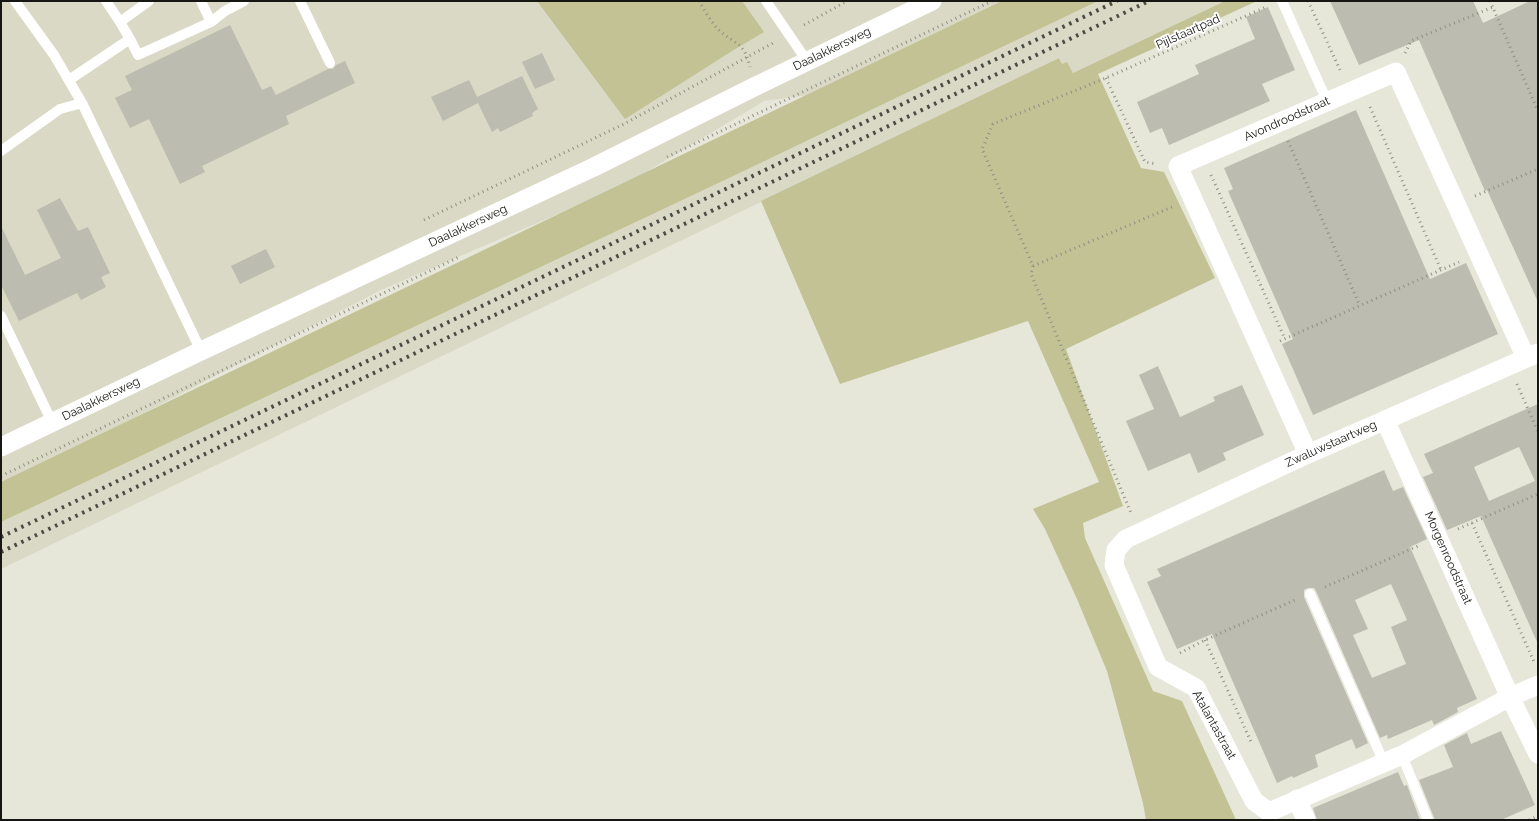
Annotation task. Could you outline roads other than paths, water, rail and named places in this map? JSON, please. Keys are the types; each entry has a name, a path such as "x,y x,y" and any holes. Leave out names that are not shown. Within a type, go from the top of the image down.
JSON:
{"street":[{"name":"Daalakkersweg","path":"1,447 594,167 932,1"},
{"name":"Avondroodstraat","path":"1308,454 1178,166 1396,72 1479,254 1524,359"},
{"name":"Zwaluwstaartweg","path":"1132,536 1308,454 1524,359"},
{"name":"Morgenroodstraat","path":"1385,420 1510,697 1538,754"},
{"name":"Atalantastraat","path":"1132,536 1116,550 1114,565 1158,667 1196,688 1254,801 1270,812 1402,755 1510,697"},
{"path":"1510,697 1538,686"},
{"path":"1297,799 1306,820"}],"lane":[{"path":"15,1 54,56 82,103 201,351"},
{"path":"106,1 120,22 138,56 211,22 224,11 244,1"},
{"path":"120,22 149,1"},
{"path":"201,1 211,22"},
{"path":"300,1 330,63"},
{"path":"766,1 807,61"},
{"path":"1282,1 1327,102"},
{"path":"69,80 130,40"},
{"path":"1,151 60,109 82,103"},
{"path":"1,316 52,422"},
{"path":"1310,594 1384,763"},
{"path":"1402,755 1428,820"}],"railway":[{"path":"1,537 1117,1"},
{"path":"1,552 1149,1"}]}
